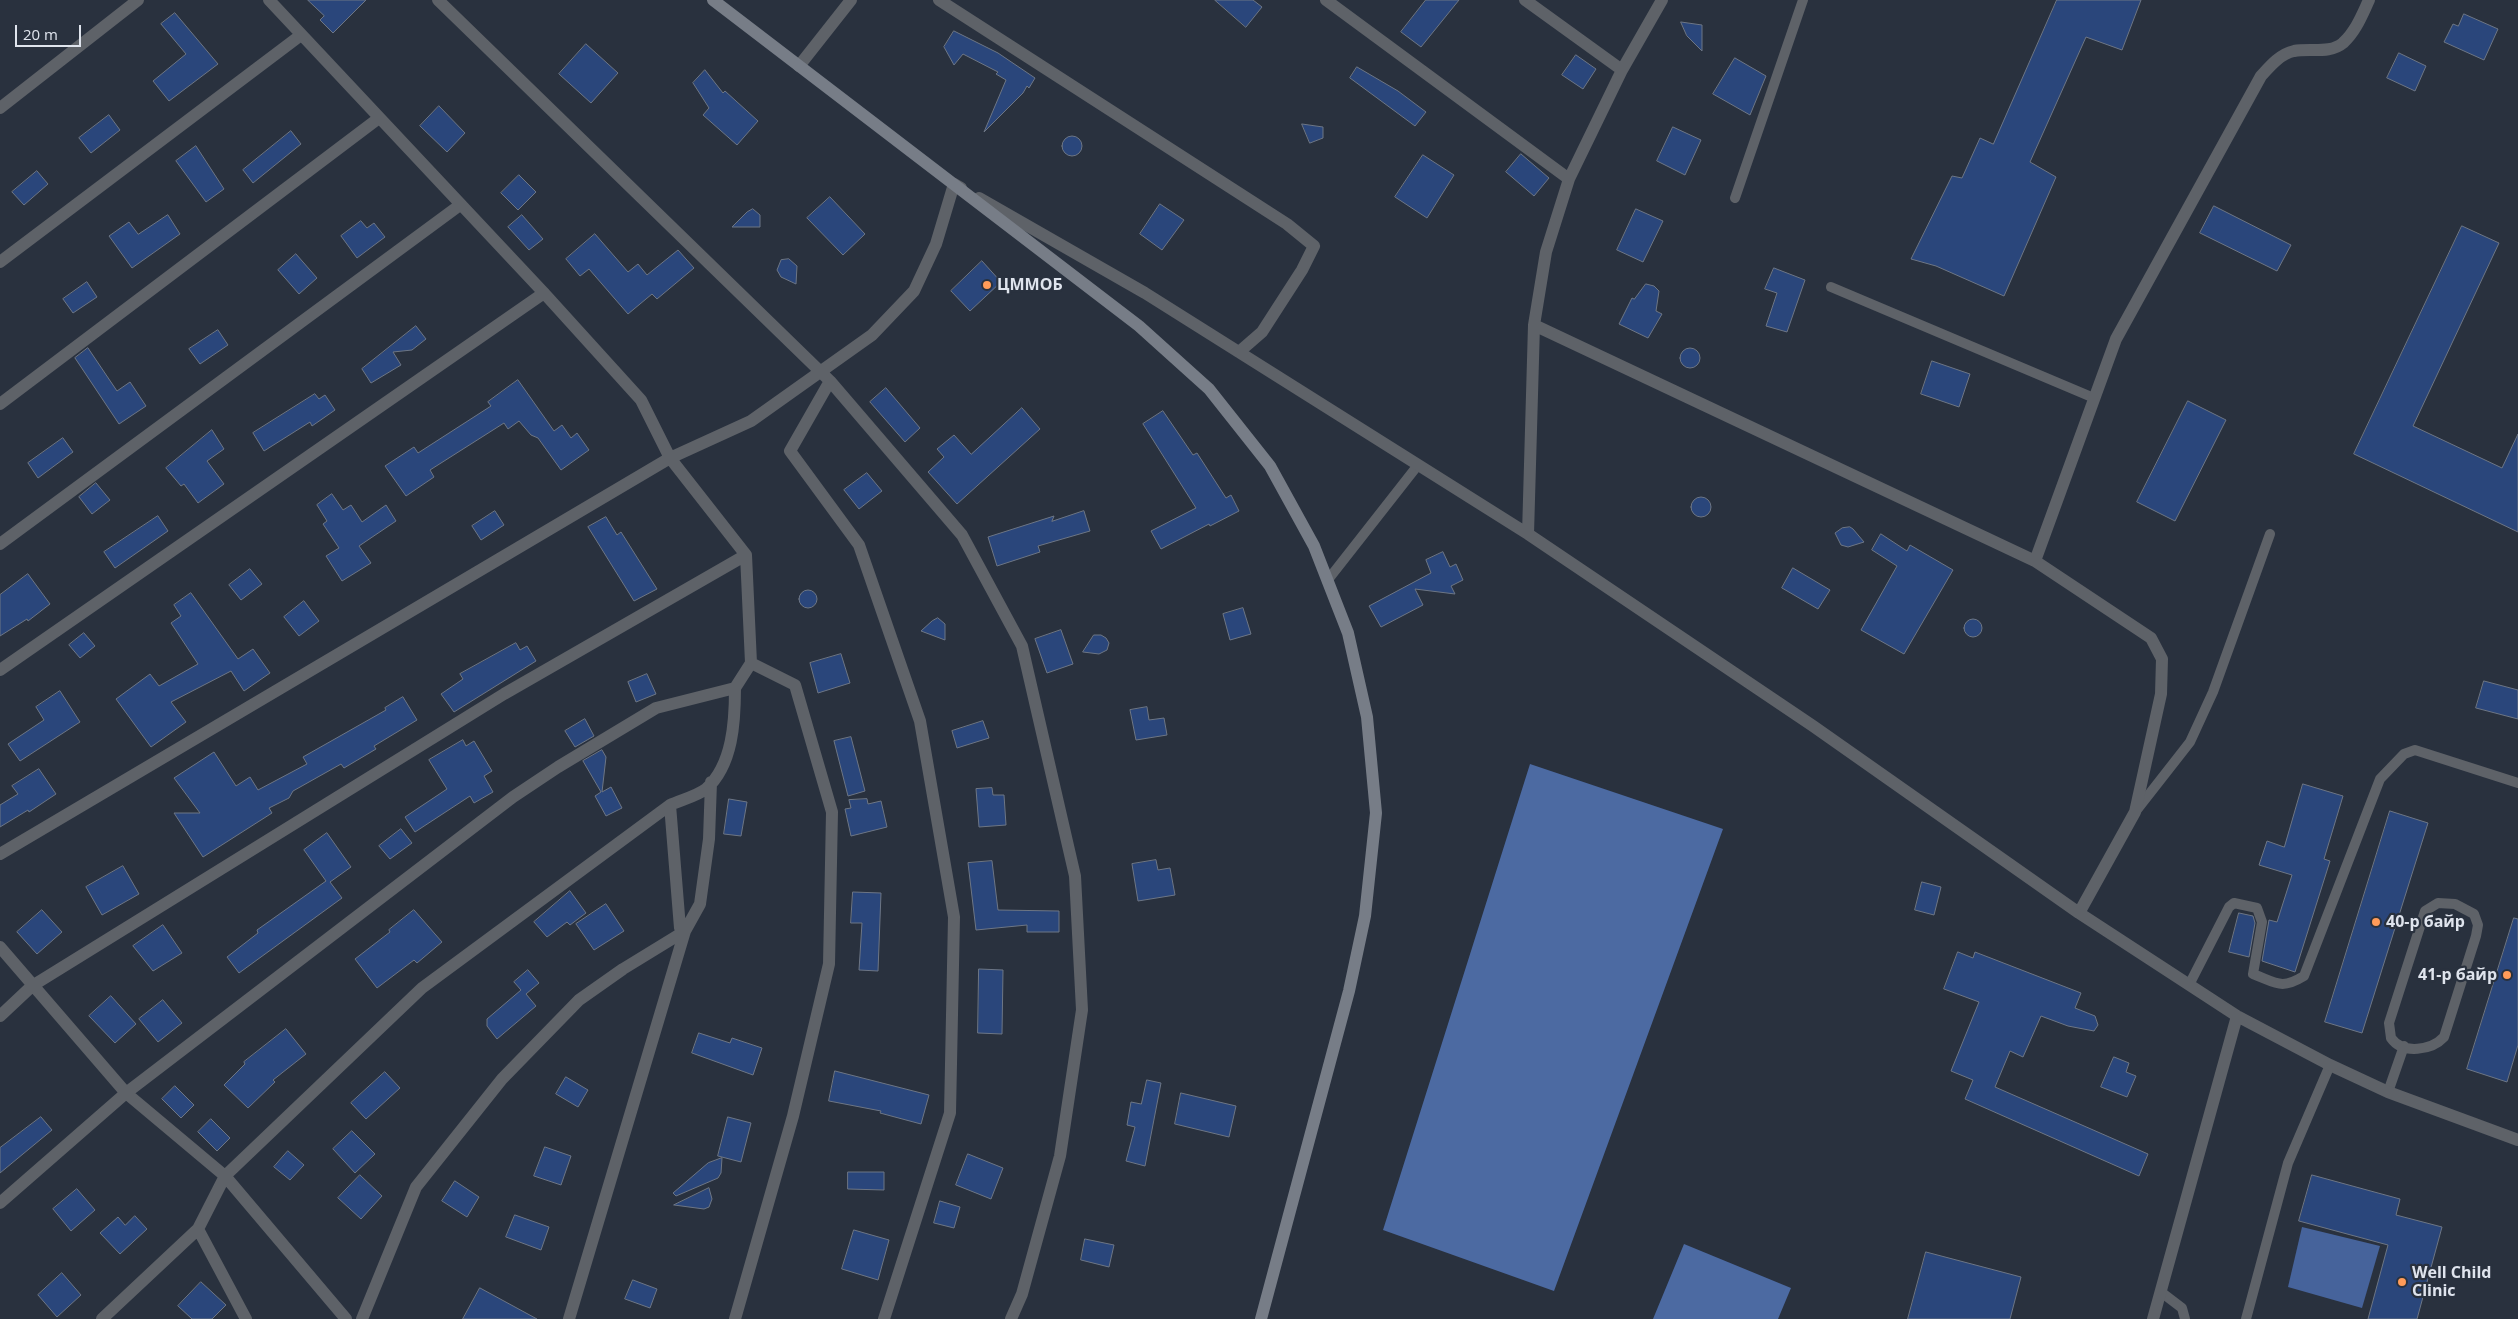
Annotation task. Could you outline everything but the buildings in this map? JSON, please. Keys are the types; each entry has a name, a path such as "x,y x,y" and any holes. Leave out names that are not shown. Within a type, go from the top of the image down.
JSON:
{"street":[{"path":"0,108 138,0"},
{"path":"102,1319 198,1229 225,1176 422,988 670,805 705,789 725,758 735,724 735,688 751,663 746,555 670,458 641,400 544,293 269,0"},
{"path":"438,0 830,381 962,535 1022,646 1075,876 1082,1010 1060,1156 1022,1294 1011,1319"},
{"path":"713,0 1139,326 1209,388 1270,466 1314,546 1348,633 1367,717 1376,813 1365,916 1349,991 1261,1319"},
{"path":"800,66 851,0"},
{"path":"939,0 1287,224 1314,246 1302,270 1262,332 1239,352"},
{"path":"1326,0 1569,179"},
{"path":"1525,0 1622,70"},
{"path":"1528,534 1534,325 1546,252 1569,179 1622,70 1662,0"},
{"path":"2035,561 2116,339 2261,76 2278,59 2294,51 2322,50 2342,44 2354,31 2369,0"},
{"path":"0,262 301,35"},
{"path":"0,404 379,118"},
{"path":"0,854 670,458 750,421 872,335 914,291 936,244 954,184"},
{"path":"954,184 1145,293 1528,534 1813,726 2079,913 2237,1016 2330,1065 2388,1092 2518,1140"},
{"path":"0,544 460,205"},
{"path":"0,670 544,293"},
{"path":"1534,325 2035,561 2151,638 2162,659 2161,694 2135,812 2079,913"},
{"path":"830,381 790,452 859,545 920,721 954,917 950,1113 884,1319"},
{"path":"0,1016 32,986 504,694 746,555"},
{"path":"735,1319 793,1116 829,964 832,812 795,685 751,663"},
{"path":"0,1203 126,1093 513,797 558,767 656,708 735,688"},
{"path":"569,1319 685,931 700,904 709,839 711,782"},
{"path":"670,805 680,928 685,931"},
{"path":"362,1319 416,1187 502,1079 579,1000 623,969 685,931"},
{"path":"0,947 126,1093 225,1176 346,1319"},
{"path":"2153,1319 2237,1016"},
{"path":"198,1229 246,1319"}],"lane":[{"path":"1735,198 1803,0"},
{"path":"1831,287 2094,398"},
{"path":"1327,581 1418,465"},
{"path":"2135,812 2190,742 2213,692 2270,534"},
{"path":"2189,985 2228,907 2234,903 2257,908 2262,922 2253,974 2276,983 2289,985 2304,976 2380,779 2404,754 2415,750 2518,783"},
{"path":"2438,902 2464,907 2474,914 2478,925 2464,978 2444,1037 2431,1047 2422,1049 2404,1046 2391,1038 2389,1023 2425,911 2438,902"},
{"path":"2388,1092 2404,1046"},
{"path":"2246,1319 2288,1163 2330,1065"},
{"path":"2161,1292 2182,1308 2185,1319"}],"shaded area":[{"path":"1530,764 1723,829 1554,1291 1383,1230"},
{"path":"2302,1227 2380,1246 2362,1308 2288,1287"},
{"path":"1684,1244 1791,1288 1778,1319 1653,1319"}],"place":[{"name":"ЦММОБ","path":"987,285"},
{"name":"40-р байр","path":"2376,922"},
{"name":"41-р байр","path":"2507,975"},
{"name":"Well Child Clinic","path":"2402,1282"}]}
